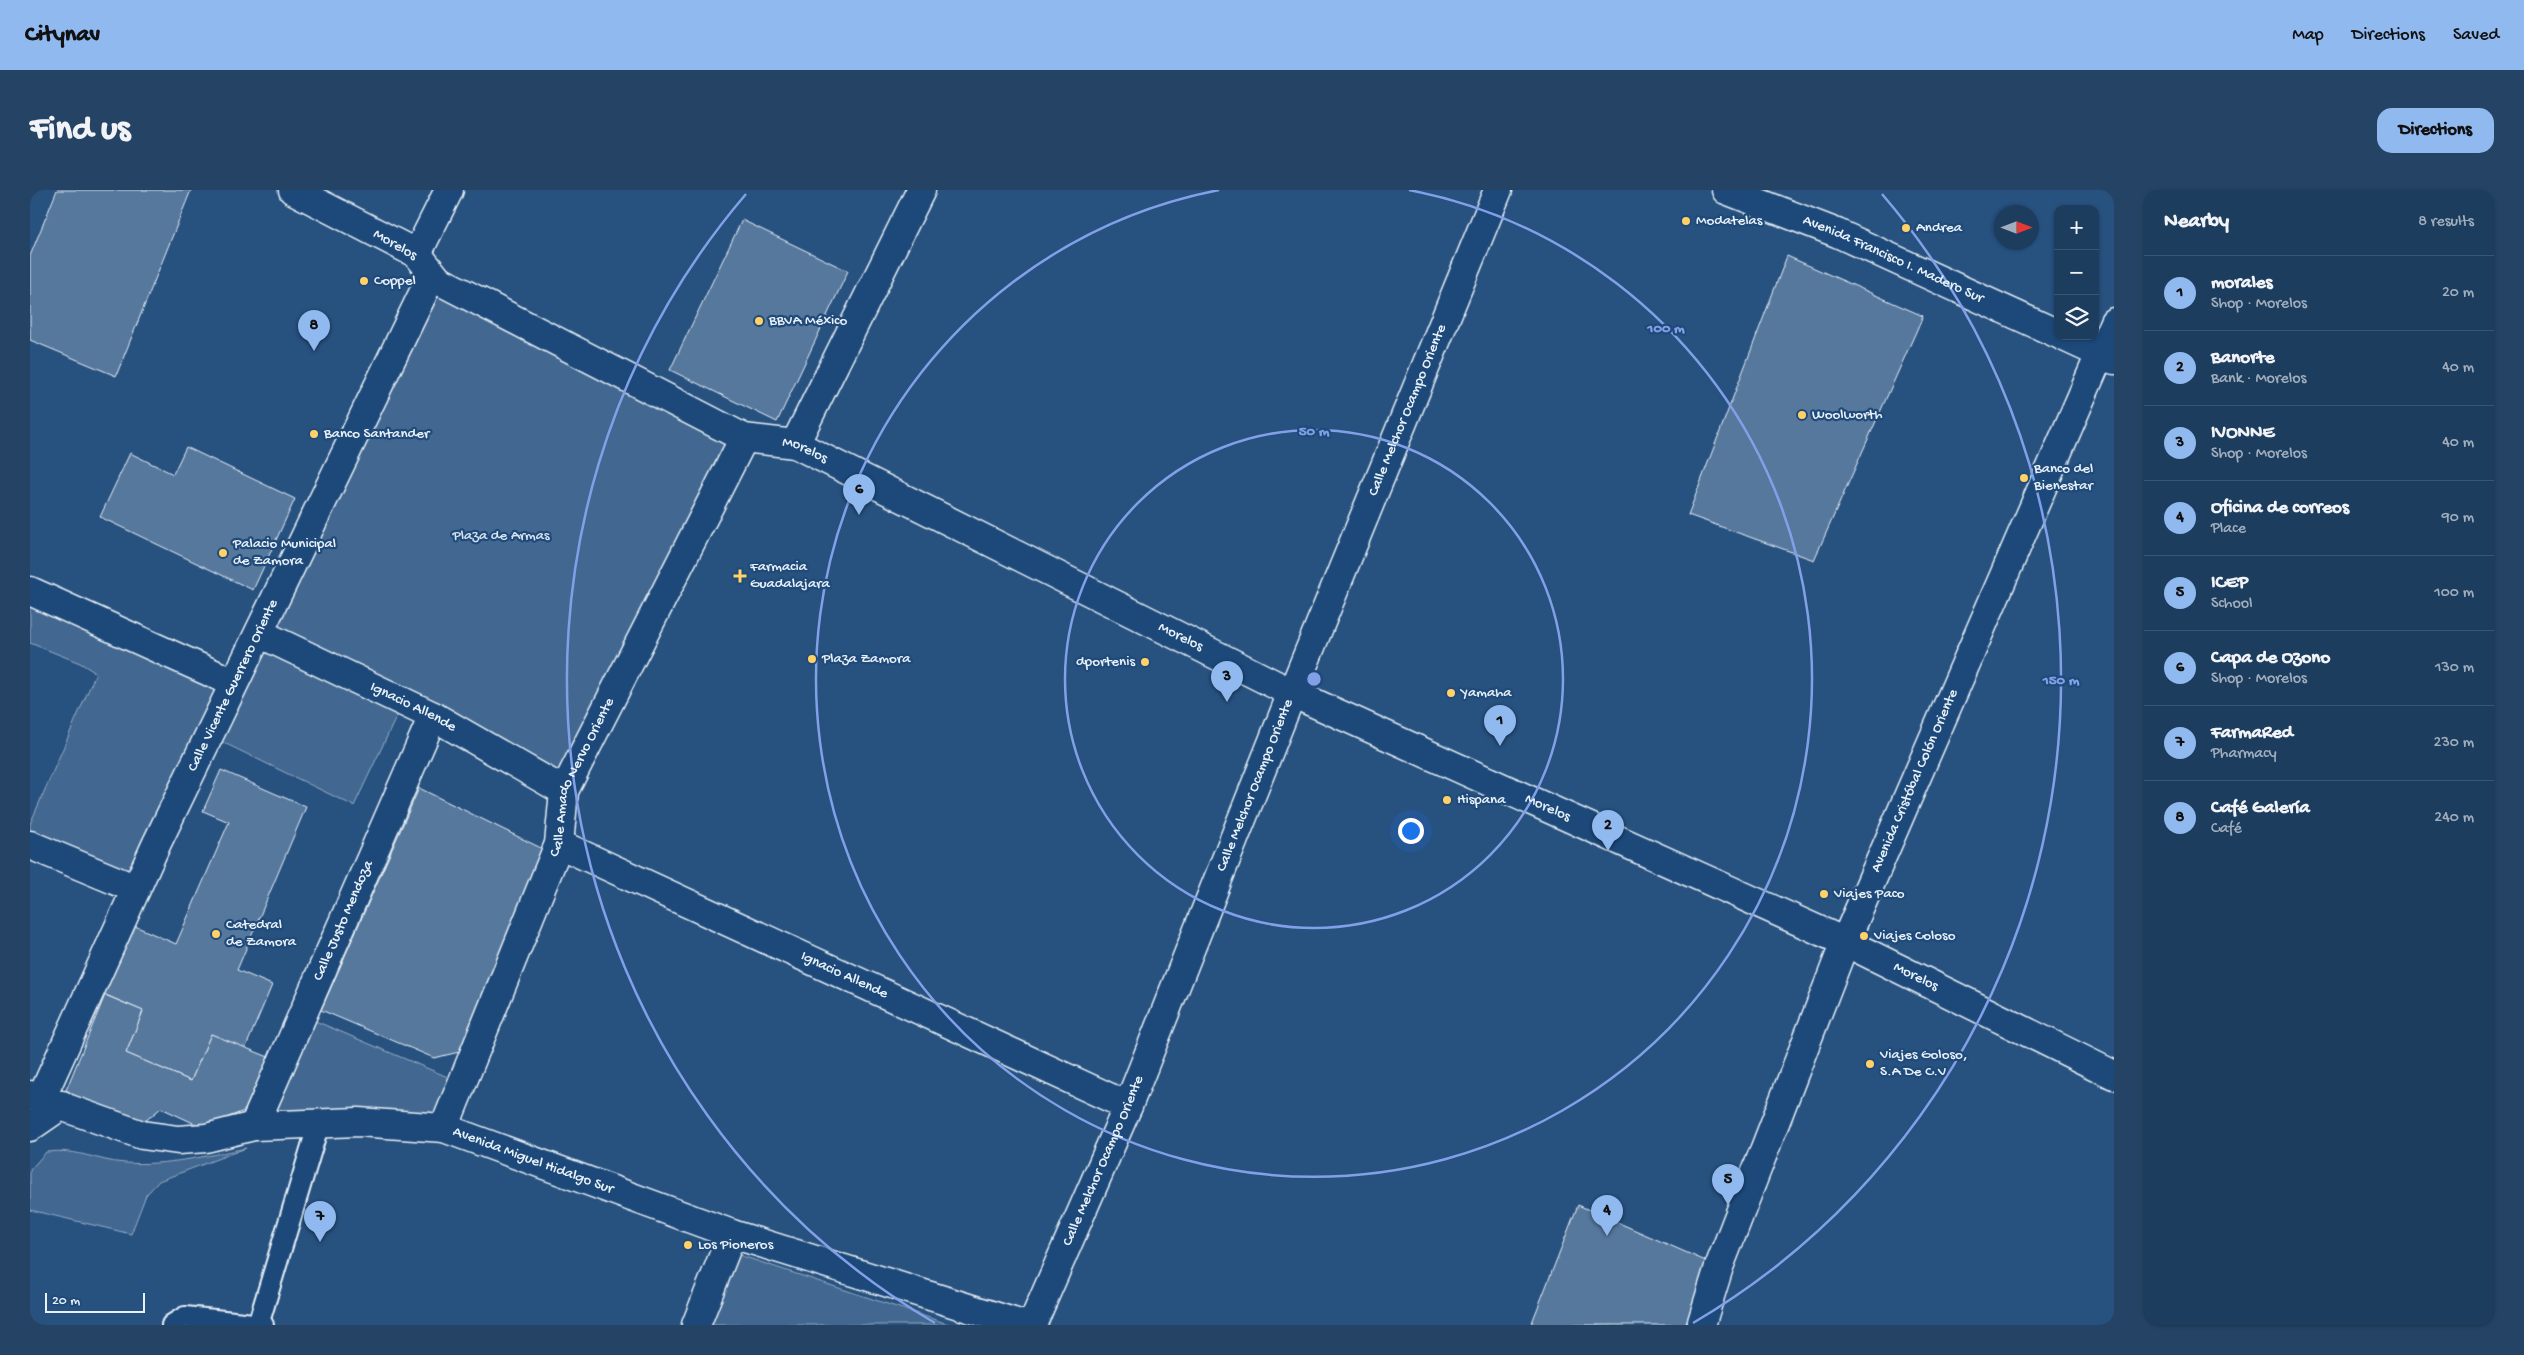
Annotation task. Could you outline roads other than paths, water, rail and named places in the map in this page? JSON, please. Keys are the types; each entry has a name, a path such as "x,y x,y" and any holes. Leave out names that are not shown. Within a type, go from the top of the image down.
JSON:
{"street":[{"name":"Morelos","path":"293,190 425,265 438,280 744,438 795,444 1292,693 1845,942 2114,1075"},
{"name":"Calle Vicente Guerrero Oriente","path":"44,1100 136,889 259,633 425,265 449,190"},
{"path":"795,444 921,190"},
{"name":"Calle Melchor Ocampo Oriente","path":"1032,1325 1128,1106 1292,693 1498,190"},
{"name":"Avenida Francisco I. Madero Sur","path":"1726,190 1837,232 2054,332"},
{"name":"Avenida Cristóbal Colón Oriente","path":"1701,1325 1723,1258 1845,942 2107,357 2114,322"},
{"path":"2071,340 2107,357"},
{"name":"Calle Amado Nervo Oriente","path":"444,1128 559,844 564,790 744,438"},
{"path":"30,591 234,683"},
{"name":"Ignacio Allende","path":"259,633 433,716 564,790"},
{"name":"Calle Justo Mendoza","path":"254,1126 433,716"},
{"name":"Ignacio Allende","path":"559,844 1128,1106"},
{"path":"30,845 136,889"},
{"path":"30,1127 44,1100"},
{"name":"Avenida Miguel Hidalgo Sur","path":"44,1100 142,1135 178,1140 206,1138 254,1126 319,1123 358,1122 444,1128 732,1234 1023,1325"},
{"path":"696,1325 732,1234"}],"lane":[{"path":"172,1325 185,1317 260,1325 319,1123"}],"place":[{"name":"Modatelas","path":"1686,221"},
{"name":"Andrea","path":"1906,228"},
{"name":"Coppel","path":"364,281"},
{"name":"BBVA México","path":"759,321"},
{"name":"Café Galería","path":"314,351"},
{"name":"Woolworth","path":"1802,415"},
{"name":"Banco Santander","path":"314,434"},
{"name":"Banco del Bienestar","path":"2024,478"},
{"name":"Capa de Ozono","path":"859,515"},
{"name":"Palacio Municipal de Zamora","path":"223,553"},
{"name":"Farmacia Guadalajara","path":"740,576"},
{"name":"Plaza Zamora","path":"812,659"},
{"name":"dportenis","path":"1145,662"},
{"name":"Yamaha","path":"1451,693"},
{"name":"IVONNE","path":"1227,702"},
{"name":"morales","path":"1500,746"},
{"name":"Hispana","path":"1447,800"},
{"name":"Banorte","path":"1608,851"},
{"name":"Viajes Paco","path":"1824,894"},
{"name":"Catedral de Zamora","path":"216,934"},
{"name":"Viajes Coloso","path":"1864,936"},
{"name":"Viajes Goloso, S.A De C.V","path":"1870,1064"},
{"name":"ICEP","path":"1728,1205"},
{"name":"Oficina de correos","path":"1607,1236"},
{"name":"FarmaRed","path":"320,1242"},
{"name":"Los Pioneros","path":"688,1245"}],"park label":[{"name":"Plaza de Armas","path":"501,536"}]}
